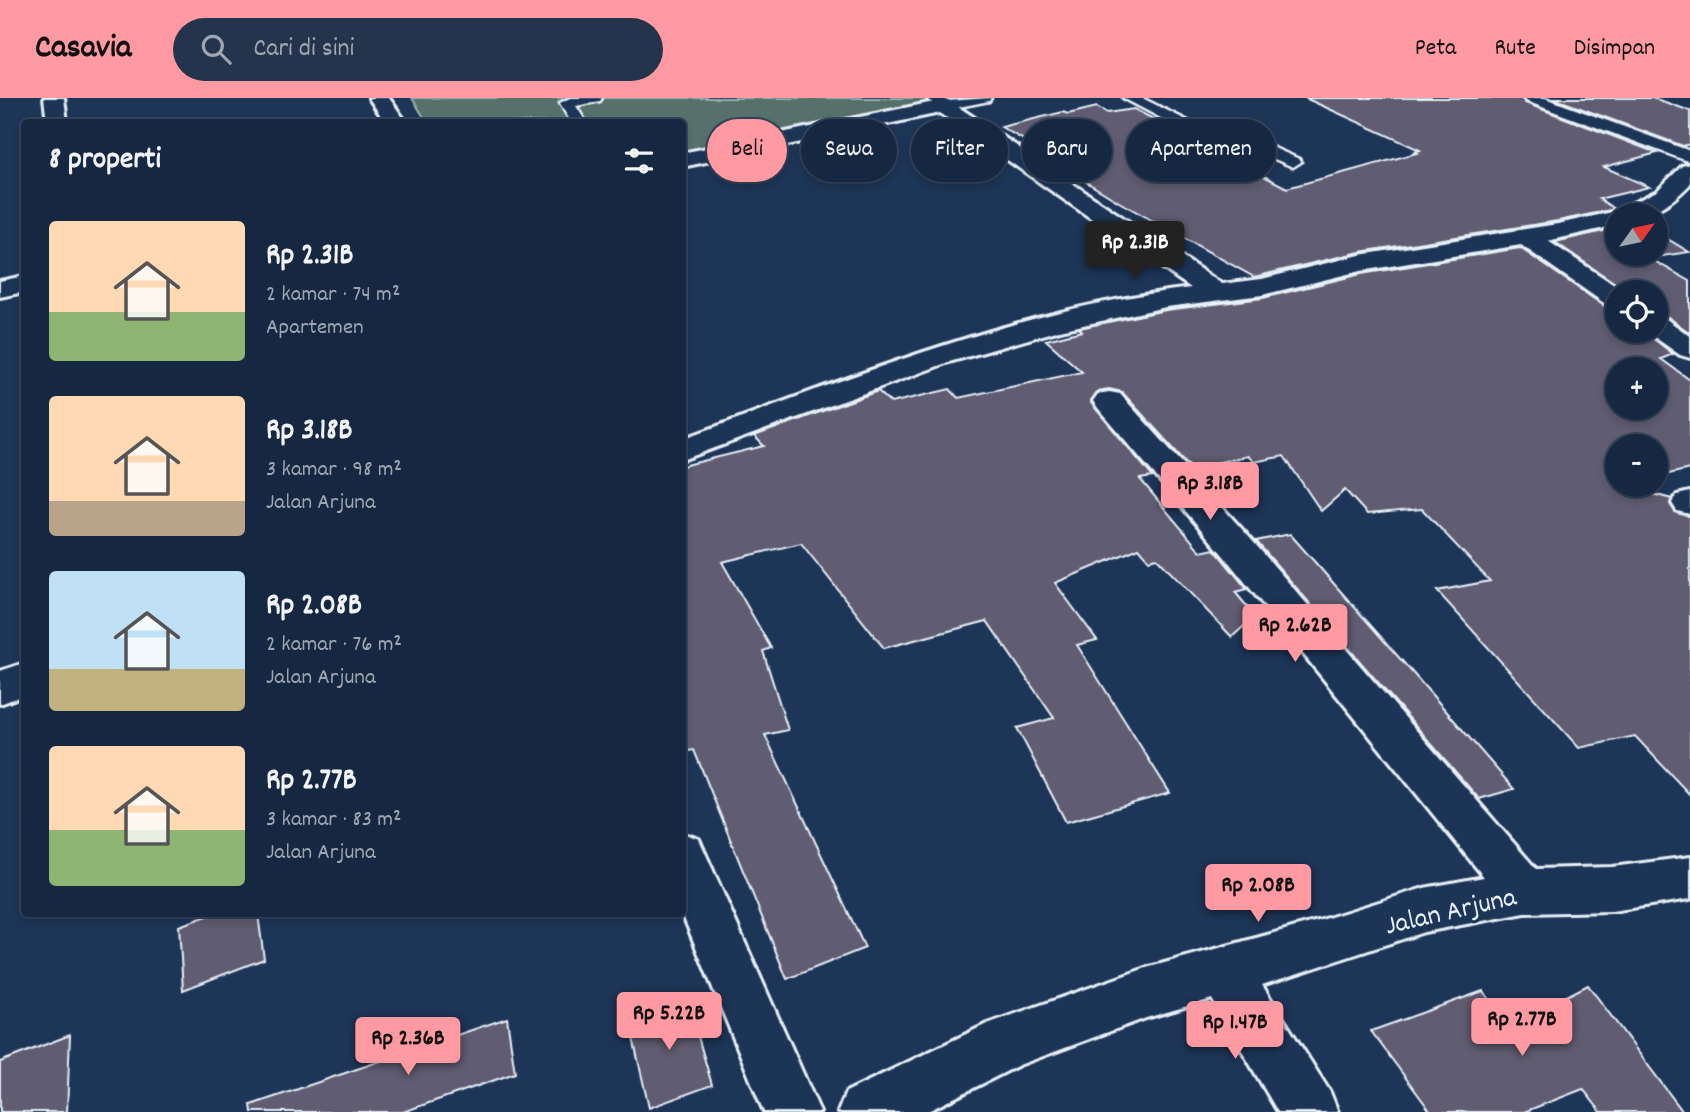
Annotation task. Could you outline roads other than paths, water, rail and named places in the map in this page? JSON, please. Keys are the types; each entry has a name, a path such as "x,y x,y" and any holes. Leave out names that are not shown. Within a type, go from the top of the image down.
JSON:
{"street":[{"path":"54,98 57,119"},
{"path":"379,98 393,119"},
{"path":"686,159 939,102 1217,293"},
{"path":"1651,203 1686,183"},
{"path":"686,449 939,356 1098,313 1262,288 1360,263 1605,220"},
{"path":"1524,236 1605,291"},
{"path":"0,289 21,285"},
{"path":"1668,334 1690,349"},
{"path":"1109,401 1236,547 1525,891"},
{"path":"0,688 21,680"},
{"path":"686,863 792,1112"},
{"name":"Jalan Arjuna","path":"866,1112 1006,1044 1146,993 1318,945 1424,910 1525,891 1612,889 1690,878"},
{"path":"1224,971 1310,1112"}],"lane":[{"path":"577,119 565,100 595,98"},
{"path":"939,102 984,98"},
{"path":"1130,98 1194,130 1236,137 1293,162"},
{"path":"1531,98 1690,157"}]}
